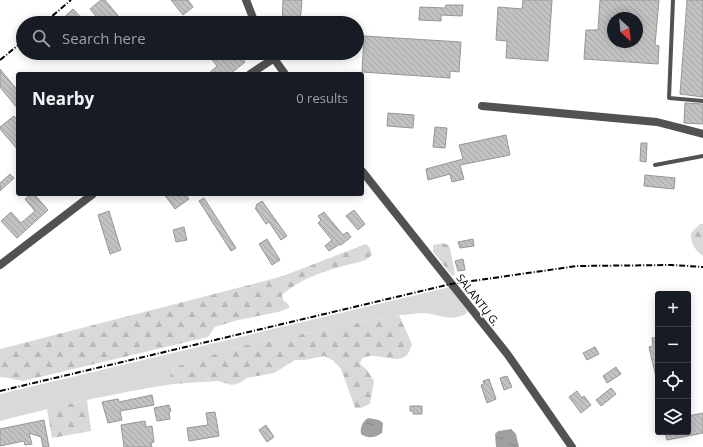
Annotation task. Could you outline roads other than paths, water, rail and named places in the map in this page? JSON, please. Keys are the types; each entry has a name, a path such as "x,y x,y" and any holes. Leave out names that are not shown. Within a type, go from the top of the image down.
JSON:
{"street":[{"path":"246,0 252,16"},
{"path":"252,72 267,60"},
{"path":"275,60 284,72"},
{"path":"482,106 657,122 703,134"},
{"name":"SALANTŲ G.","path":"364,174 508,355 572,447"},
{"path":"0,265 90,196"}],"lane":[{"path":"674,0 669,98 703,101"},
{"path":"655,165 703,156"}],"water":[{"path":"368,418 379,420 383,423 382,433 372,437 366,437 361,434 362,425"},
{"path":"511,429 516,434 519,447 496,447 495,434 498,431"}],"railway":[{"path":"52,16 71,0"},
{"path":"0,60 16,47"},
{"path":"0,391 451,284 577,266 672,265 703,267"}]}
